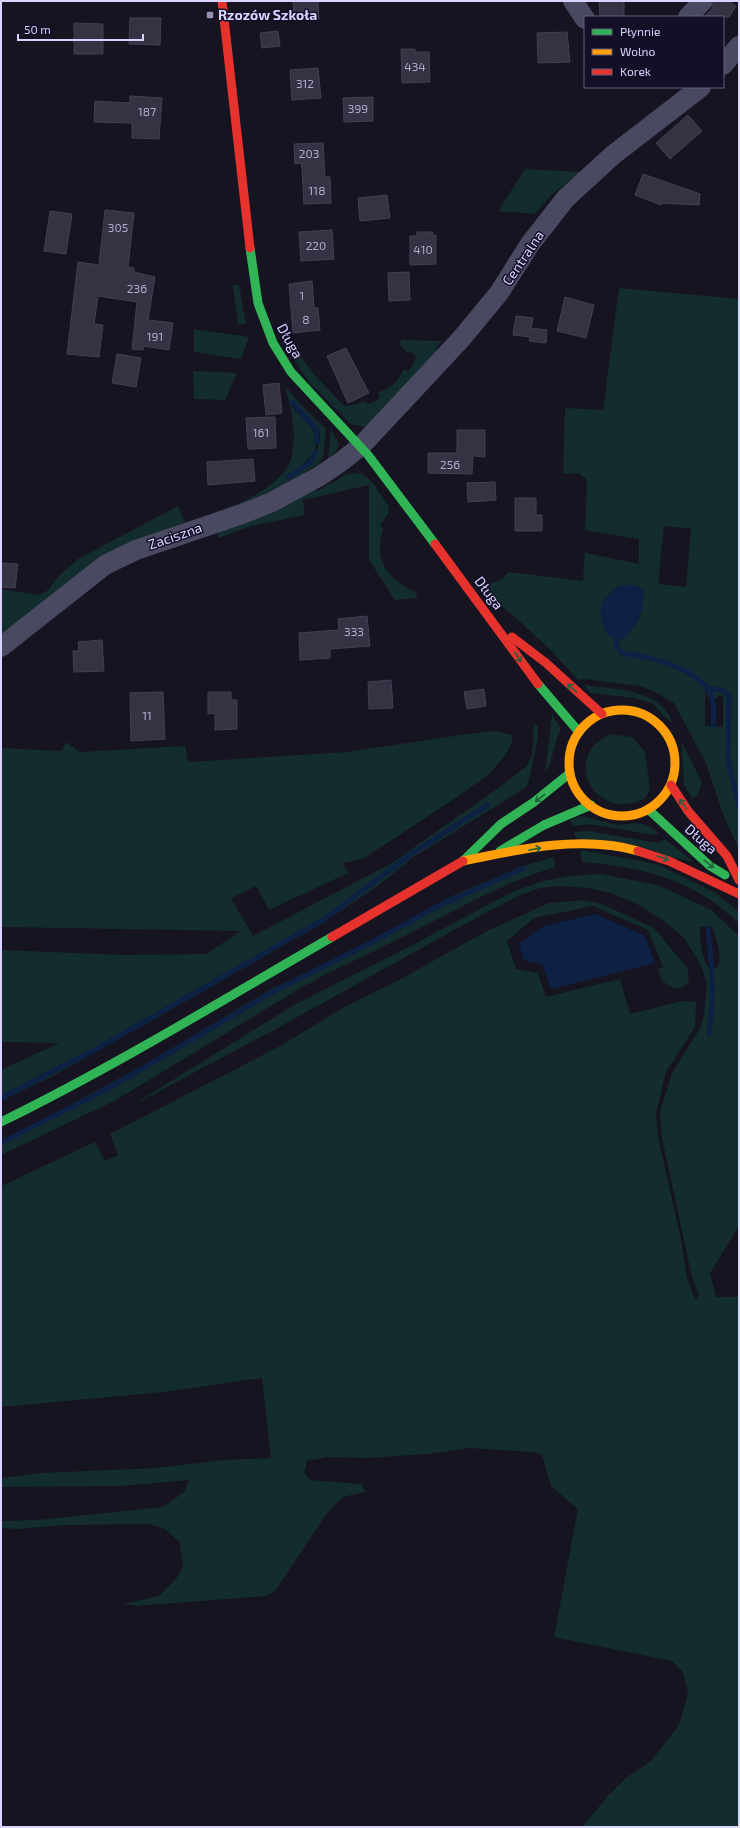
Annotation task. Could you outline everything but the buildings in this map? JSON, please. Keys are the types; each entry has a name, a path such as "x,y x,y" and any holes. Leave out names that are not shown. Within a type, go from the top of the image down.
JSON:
{"main road":[{"name":"Długa","path":"222,1 258,303 273,343 291,372 361,446 496,625 529,673 579,732"},
{"name":"Długa","path":"496,625 546,663 602,714"},
{"path":"617,710 633,711 649,717 661,727 670,740 675,756 671,785 661,799 648,810 620,816 605,813 591,805 581,796 574,785 570,773 570,759 573,745 579,732 589,722 602,714 617,710"},
{"path":"1,1122 54,1096 126,1057 463,860 501,824 534,802 570,773"},
{"name":"Długa","path":"671,785 688,811 727,856 739,880"},
{"path":"496,854 519,838 557,817 591,805"},
{"name":"Długa","path":"648,810 710,866 739,884"},
{"path":"463,860 566,845 592,844 617,846 643,852 677,864 713,883 739,894"}],"street":[{"path":"573,1 584,18"},
{"path":"689,16 703,1"},
{"path":"724,64 739,46"},
{"name":"Centralna","path":"361,446 466,334 499,293 530,244 566,198 613,155 700,88"},
{"name":"Zaciszna","path":"1,647 105,565 136,550 242,514 272,502 329,471 361,446"}],"green space":[{"path":"525,169 581,172 551,195 535,214 498,211"},
{"path":"233,285 239,285 246,324 238,324"},
{"path":"619,288 739,299 739,850 723,814 706,763 674,703 653,691 640,686 583,679 578,680 548,647 493,598 483,587 502,579 509,572 583,581 585,551 586,553 639,564 639,539 585,530 587,480 579,473 563,474 565,408 603,410","holes":["664,526 691,529 686,587 658,584","705,691 710,699 716,699 719,695 723,697 723,727 705,726"]},
{"path":"194,329 249,337 241,359 194,352"},
{"path":"401,340 442,341 436,348 438,351 371,426 364,427 351,424 309,382 282,342 290,342 313,373 344,406 358,404 363,401 368,404 376,401 380,397 378,392 394,384 403,370 409,371 416,358 413,353 407,352 400,345"},
{"path":"193,371 237,373 225,400 194,399"},
{"path":"284,384 299,403 326,429 323,457 320,463 307,471 309,475 217,517 215,512 249,499 281,476 288,466 292,456 294,428","holes":["294,402 320,432 318,449 309,465 290,479 288,476 305,463 314,451 316,445 316,438 313,431 290,403"]},
{"path":"331,429 339,444 337,450 328,459"},
{"path":"362,473 373,483 389,507 388,514 380,525 383,529 380,540 380,551 385,568 398,581 416,592 417,598 395,600 369,560 369,485 303,500 305,515 251,526 218,538 218,529 314,487 317,491 347,474"},
{"path":"178,506 185,522 111,554 1,637 1,589 39,595 47,591 59,576 78,559"},
{"path":"584,685 623,690 649,697 667,712 672,724 653,704 635,698 590,693"},
{"path":"552,714 561,729 556,740 550,763 545,773"},
{"path":"534,724 538,726 538,738 528,784 525,788 412,858 379,885 323,923 51,1077 1,1101 1,1070 59,1043 1,1042 1,950 125,955 206,954 241,931 1,927 1,748 61,751 66,742 80,752 185,746 188,762 347,752 494,731 512,735 512,743 504,757 488,775 363,859 343,863 348,873 269,910 256,886 231,898 253,936 392,863 494,791 527,766 532,754"},
{"path":"611,734 632,737 645,752 650,788 646,796 639,801 617,804 604,799 594,791 588,779 586,767 588,754 597,743"},
{"path":"681,740 702,783 697,796 692,798 684,785"},
{"path":"581,816 617,825 636,823 642,824 659,833 655,835 590,824 573,826 570,820"},
{"path":"588,831 658,843 665,839 694,862 576,838 574,832"},
{"path":"580,850 657,864 716,893 739,912 739,923 722,908 686,886 647,872 604,864 582,862"},
{"path":"554,857 555,867 520,879 487,894 319,978 116,1100 1,1155 1,1142 142,1066 271,989 386,934 445,899 520,867"},
{"path":"600,874 657,885 711,910 739,936 739,1226 710,1273 716,1297 739,1297 739,1827 582,1827 607,1797 626,1778 651,1761 679,1725 688,1693 683,1672 672,1661 554,1637 578,1509 551,1486 542,1455 534,1452 469,1448 428,1454 367,1458 328,1457 307,1461 304,1472 310,1480 361,1484 365,1492 343,1497 327,1513 275,1591 266,1596 136,1606 123,1604 159,1596 176,1579 183,1566 180,1543 164,1528 148,1524 63,1525 19,1529 1,1528 1,1521 38,1520 163,1507 184,1492 189,1480 122,1486 1,1487 1,1478 41,1473 157,1468 223,1460 271,1458 262,1378 164,1392 1,1407 1,1186 95,1142 105,1161 118,1155 110,1134 282,1045 346,1006 397,981 487,931 549,903 584,900 602,904 654,928 688,969 689,981 683,987 673,988 662,981 658,969 663,967 648,930 593,906 534,918 507,941 516,969 538,973 546,997 620,979 630,1014 682,1001 696,1002 695,1027 666,1072 656,1113 658,1137 681,1239 687,1278 695,1300 699,1295 692,1277 662,1138 660,1113 672,1073 699,1030 704,1016 707,984 701,965 684,938 665,922 637,904 611,893 587,888 560,886 540,888 518,896 274,1030 139,1102 294,1005 397,953 514,891 543,881 568,876","holes":["712,926 719,953 719,964 717,968 709,968 706,964 701,943 700,927"]}],"water":[{"path":"620,585 634,585 643,589 643,605 640,616 624,639 616,639 607,634 601,619 601,612 604,601 613,590"},
{"path":"595,914 645,936 655,963 551,989 543,965 524,960 519,944 544,926"}],"waterway":[{"path":"292,402 316,429 317,442"},
{"path":"289,477 311,462 315,452"},
{"path":"616,639 617,647 622,653 659,661 686,672 697,679 706,687 712,697 714,707 713,725"},
{"path":"708,689 724,690 729,697 728,761 739,807"},
{"path":"1,1098 98,1048 326,918 411,854 488,805"},
{"path":"1,1143 118,1083 274,991 374,941 440,905 524,868"},
{"path":"708,929 712,968 712,1007 709,1033"}],"traffic: fast":[{"path":"250,248 258,303 273,343 291,372 368,455 435,544"},
{"path":"538,684 579,732"},
{"path":"463,861 501,824 534,802 570,773"},
{"path":"500,851 544,825 591,805"},
{"path":"649,810 710,866 725,875"},
{"path":"1,1122 127,1055 332,937"}],"traffic: slow":[{"path":"622,710 642,714 659,726 671,743 675,763 671,783 659,800 642,812 622,816 602,812 585,800 573,783 569,763 573,743 585,726 602,714 622,710"},
{"path":"463,861 528,848 573,844 617,846 638,851"}],"traffic: jam":[{"path":"222,1 250,248"},
{"path":"435,544 538,684"},
{"path":"512,637 546,663 602,714"},
{"path":"671,785 688,811 727,856 739,880"},
{"path":"638,851 669,861 739,894"},
{"path":"332,937 463,861"}],"place":[{"name":"Rzozów Szkoła","path":"210,15"}]}
